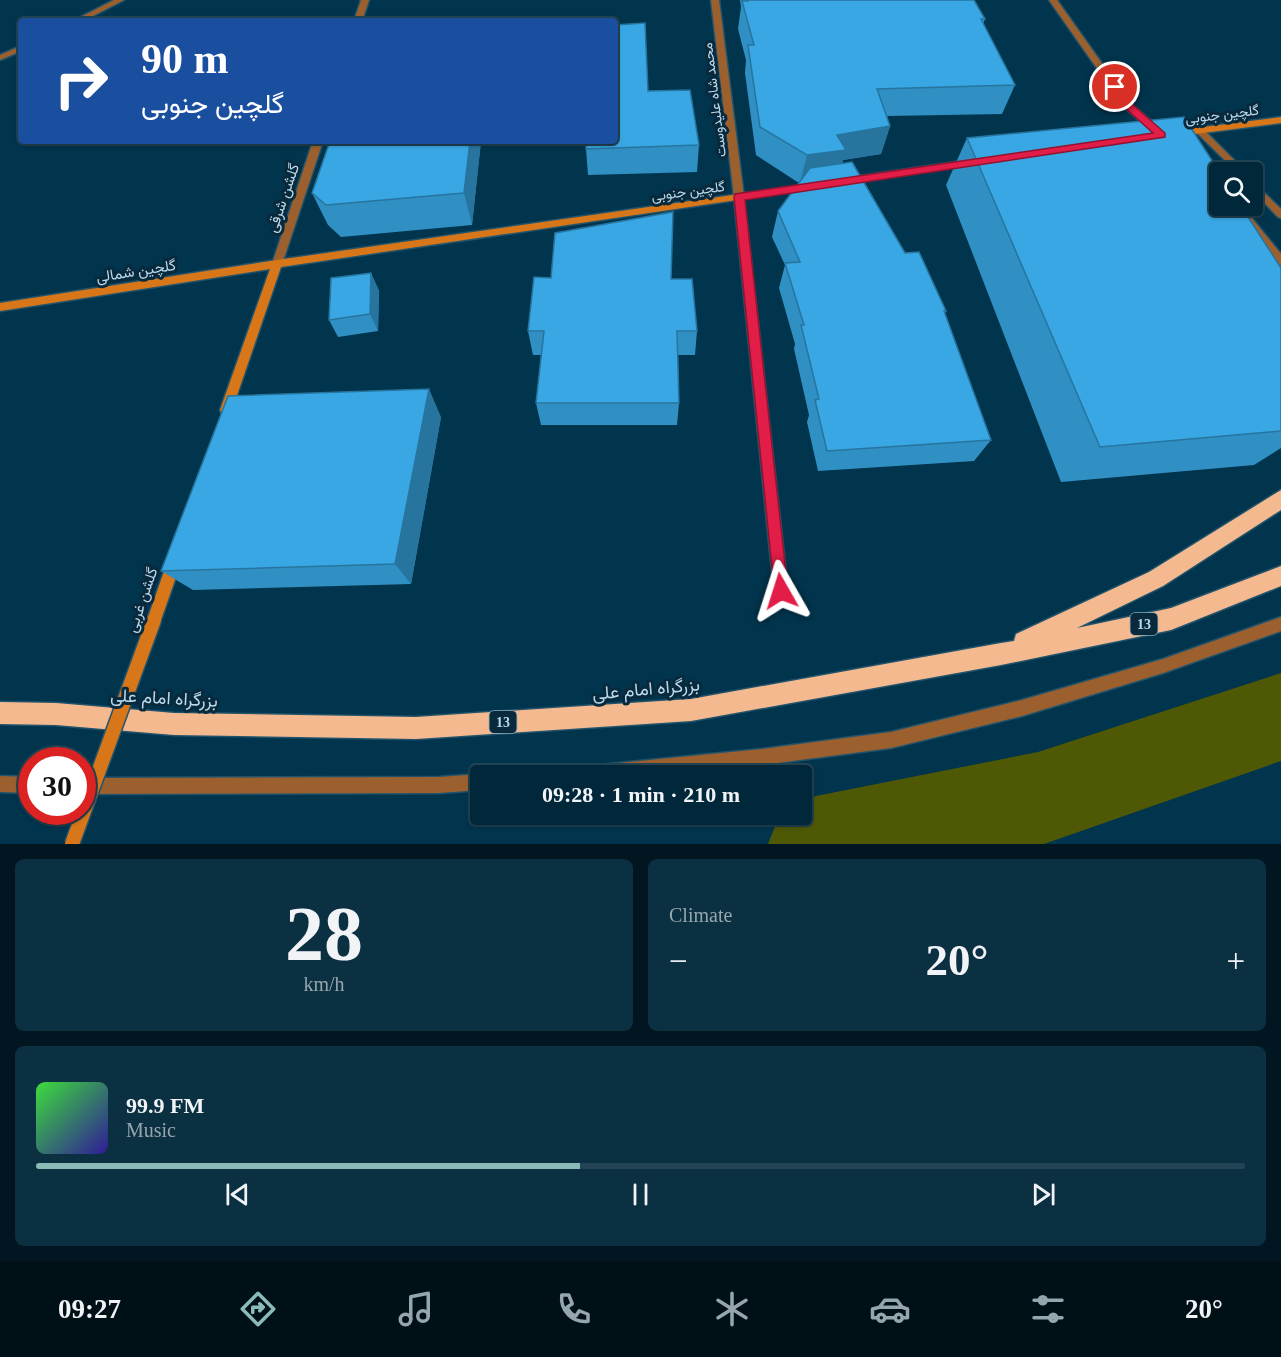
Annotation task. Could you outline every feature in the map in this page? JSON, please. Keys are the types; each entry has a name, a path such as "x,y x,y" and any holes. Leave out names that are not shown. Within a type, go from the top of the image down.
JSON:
{"highway":[{"path":"1001,654 1156,579 1281,499"},
{"name":"بزرگراه امام علی","path":"0,713 56,714 174,724 416,728 691,710 1001,654 1171,618 1281,576"}],"main road":[{"name":"گلچین جنوبی","path":"1162,135 1281,120"},
{"path":"832,183 983,161"},
{"name":"گلچین جنوبی","path":"277,264 820,185"},
{"name":"گلچین شمالی","path":"0,307 277,264"},
{"path":"223,420 277,264"},
{"name":"گلشن غربی","path":"72,844 181,542"}],"street":[{"path":"82,18 120,0"},
{"path":"359,18 365,0"},
{"name":"محمد شاه علیدوست","path":"715,0 739,197 781,591"},
{"path":"1053,0 1127,105 1162,135"},
{"path":"0,58 18,49"},
{"path":"1200,131 1232,162"},
{"name":"گلشن شرقی","path":"277,264 317,144"},
{"path":"1263,196 1281,215"},
{"path":"1245,216 1281,261"},
{"path":"687,765 762,758 891,740 1022,708 1152,669 1281,624"},
{"path":"96,786 427,785 470,783"},
{"path":"0,784 18,785"}],"building":[{"path":"974,0 985,19 981,19 1015,85 877,89 890,126 837,135 846,150 807,155 760,127 748,45 754,45 742,1"},
{"path":"645,23 648,91 690,90 699,145 586,149 586,144 618,144 618,25"},
{"path":"1184,117 1213,162 1209,162 1209,216 1247,216 1281,268 1281,431 1100,447 967,138"},
{"path":"329,144 470,144 464,193 326,205 312,193"},
{"path":"852,162 905,253 919,252 946,311 944,311 991,440 827,451 815,400 819,399 801,325 804,325 785,263 800,262 778,211 810,168"},
{"path":"673,212 671,279 692,279 697,331 677,331 679,403 536,403 544,331 528,331 534,277 551,278 555,233"},
{"path":"371,273 370,314 329,320 331,278"},
{"path":"429,389 395,564 161,571 228,396"}],"waterway":[{"path":"816,844 1038,799 1281,717"}],"route":[{"path":"781,591 739,197 1162,135 1127,105 1115,87"}]}
